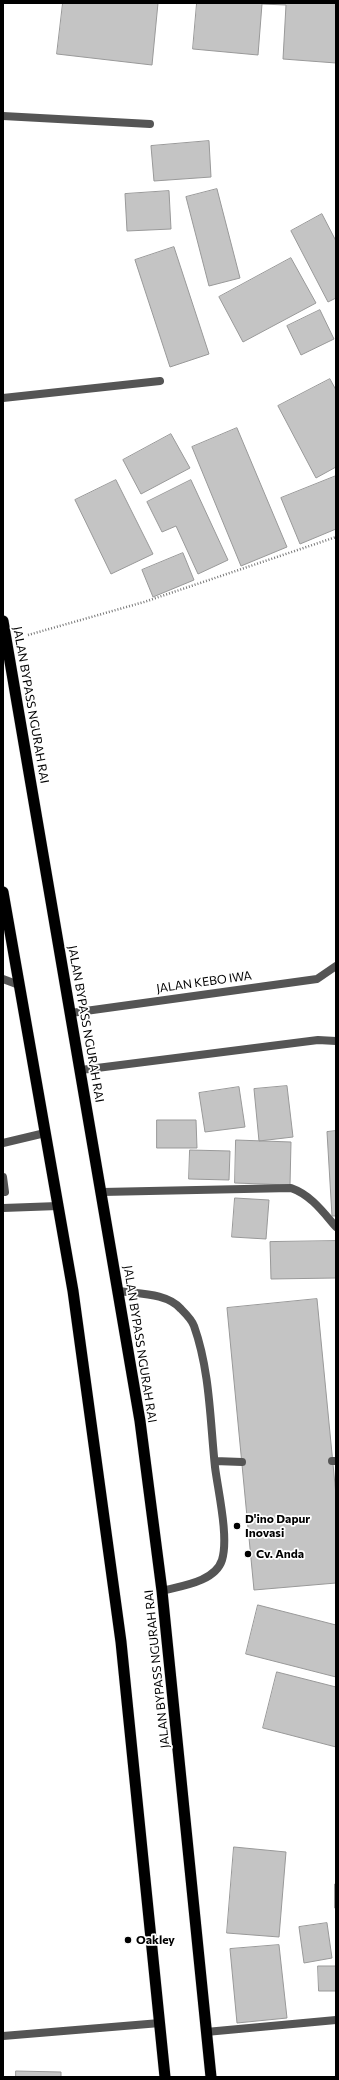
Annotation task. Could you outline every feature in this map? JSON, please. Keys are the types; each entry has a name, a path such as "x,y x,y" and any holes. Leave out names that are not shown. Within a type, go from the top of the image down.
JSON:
{"highway":[{"name":"JALAN BYPASS NGURAH RAI","path":"3,621 119,1291 140,1422 162,1591 211,2077"},
{"path":"3,892 73,1291 121,1642 165,2077"}],"street":[{"path":"3,116 150,124"},
{"path":"3,398 160,381"},
{"name":"JALAN KEBO IWA","path":"71,1013 317,979 336,966"},
{"path":"3,979 19,985"},
{"path":"81,1070 318,1040 336,1041"},
{"path":"3,1143 45,1133"},
{"path":"3,1177 5,1192"},
{"path":"102,1192 291,1188 302,1192 318,1206 336,1227"},
{"path":"3,1208 58,1206"},
{"path":"119,1291 166,1299 180,1308 194,1324 204,1359 210,1400 224,1538 222,1561 212,1573 198,1582 162,1591"},
{"path":"215,1461 242,1462"},
{"path":"206,2032 336,2020"},
{"path":"3,2036 160,2023"}],"path":[{"path":"6,641 144,602 336,537"}],"building":[{"path":"63,3 158,3 152,65 57,54"},
{"path":"197,3 336,3 336,63 283,59 286,5 262,4 258,55 193,49"},
{"path":"209,141 211,177 154,181 151,146"},
{"path":"217,189 240,278 209,286 186,197"},
{"path":"169,191 171,229 127,231 125,194"},
{"path":"322,214 336,241 336,298 328,302 291,231"},
{"path":"174,247 209,354 170,367 135,260"},
{"path":"291,258 316,303 243,342 219,297"},
{"path":"320,310 334,339 301,355 287,326"},
{"path":"330,379 336,390 336,467 316,478 278,406"},
{"path":"237,428 287,547 241,566 192,447"},
{"path":"171,434 190,468 141,494 123,460"},
{"path":"336,476 336,529 300,544 281,498"},
{"path":"116,480 153,554 111,574 75,500"},
{"path":"191,480 228,560 198,574 176,526 162,532 147,502"},
{"path":"183,553 194,580 153,597 142,570"},
{"path":"287,1086 293,1137 259,1141 254,1089"},
{"path":"239,1087 245,1127 205,1132 199,1093"},
{"path":"157,1120 196,1120 197,1148 157,1148"},
{"path":"336,1131 336,1216 332,1216 327,1132"},
{"path":"236,1140 291,1142 290,1185 235,1183"},
{"path":"190,1150 230,1151 229,1180 189,1179"},
{"path":"235,1198 269,1200 266,1239 232,1237"},
{"path":"336,1241 336,1278 271,1279 270,1242"},
{"path":"317,1299 336,1495 336,1583 254,1590 227,1308"},
{"path":"258,1605 336,1625 336,1677 246,1654"},
{"path":"277,1672 336,1687 336,1747 263,1728"},
{"path":"234,1847 286,1852 279,1937 227,1933"},
{"path":"336,1884 336,1908 335,1908"},
{"path":"327,1923 332,1958 304,1963 299,1927"},
{"path":"279,1945 287,2018 237,2023 230,1949"},
{"path":"318,1966 336,1966 336,1991 319,1991"},
{"path":"16,2071 61,2072 61,2077 16,2077"}],"place":[{"name":"D'ino Dapur Inovasi","path":"237,1526"},
{"name":"Cv. Anda","path":"248,1554"},
{"name":"Oakley","path":"128,1940"}]}
